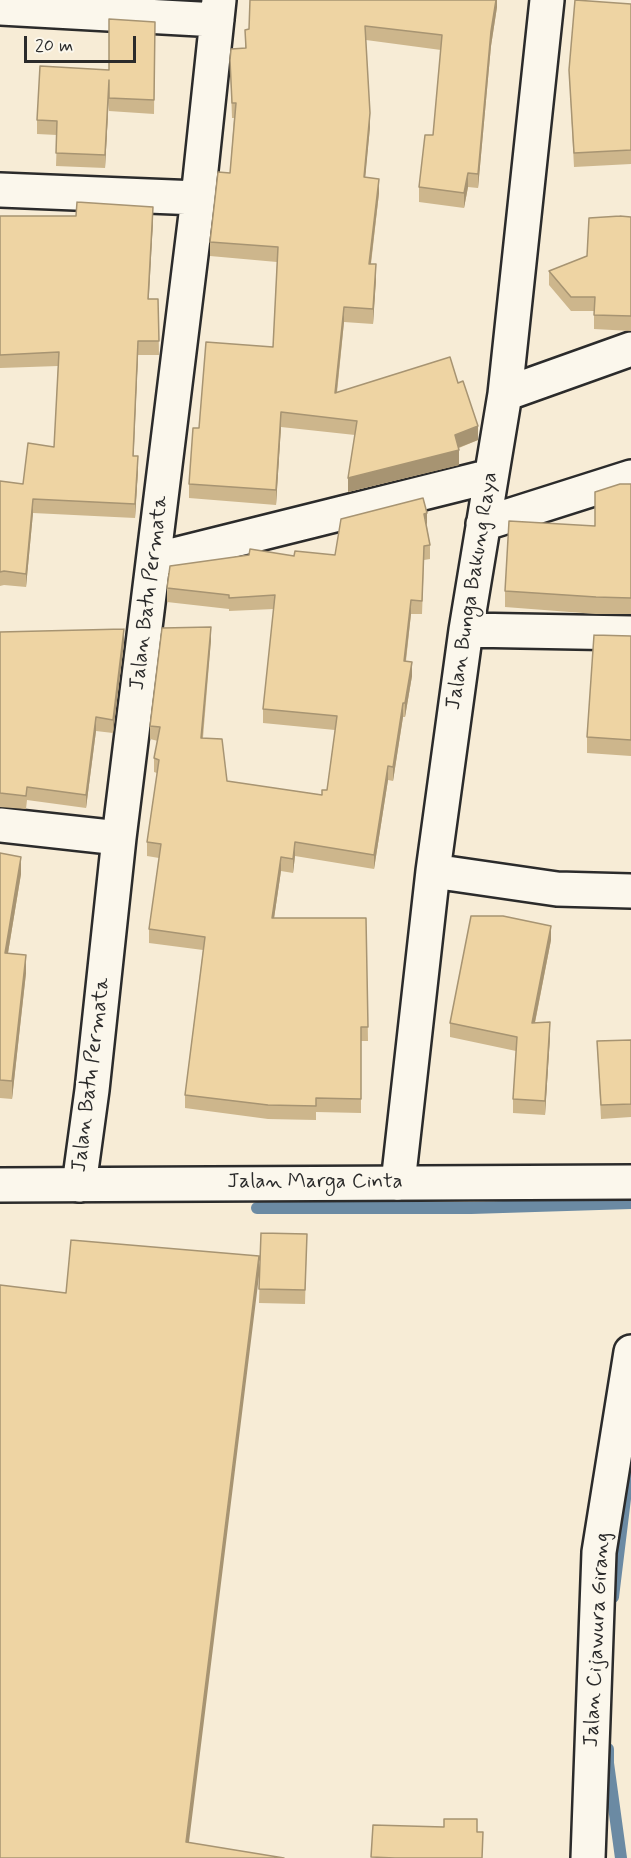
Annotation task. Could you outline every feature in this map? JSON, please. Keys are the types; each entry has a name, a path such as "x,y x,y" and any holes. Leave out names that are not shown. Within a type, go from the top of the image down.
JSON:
{"street":[{"name":"Jalan Bunga Bakung Raya","path":"398,1183 433,871 466,630 505,394 547,0"},
{"path":"0,8 218,10"},
{"name":"Jalan Batu Permata","path":"79,1185 92,1090 119,838 198,198 218,10"},
{"path":"0,190 198,198"},
{"path":"505,394 631,349"},
{"path":"154,560 491,476"},
{"path":"483,524 631,477"},
{"path":"466,630 631,633"},
{"path":"0,825 119,838"},
{"path":"433,871 557,889 631,891"},
{"name":"Jalan Marga Cinta","path":"0,1185 631,1182"},
{"name":"Jalan Cijawura Girang","path":"588,1858 599,1552 631,1352"}],"building":[{"path":"250,0 496,0 478,174 468,173 464,193 419,187 425,135 433,135 442,35 365,26 370,113 364,177 379,179 369,264 376,264 373,309 344,307 335,393 450,357 458,383 463,381 478,426 455,435 459,450 348,478 357,421 281,412 276,490 189,484 193,428 199,428 206,342 273,347 278,247 210,242 218,172 230,173 236,103 232,103 231,49 246,48 245,30 249,29"},
{"path":"575,0 631,4 631,150 574,153 569,70"},
{"path":"109,19 155,22 154,100 109,98 109,80 105,155 56,153 57,121 37,120 40,66 109,70"},
{"path":"77,202 153,207 148,299 158,299 159,341 138,341 133,456 138,456 135,504 33,499 26,574 0,572 0,481 23,484 28,443 54,447 59,352 0,355 0,216 76,216"},
{"path":"631,217 631,316 594,315 595,297 571,297 549,271 587,256 589,218"},
{"path":"620,484 631,484 631,598 505,591 509,521 595,526 595,492"},
{"path":"423,498 430,545 424,546 422,601 411,600 404,661 412,662 393,767 388,766 374,855 295,842 293,859 281,857 272,918 366,918 368,1027 361,1027 361,1099 316,1098 316,1106 268,1105 185,1095 205,937 149,929 161,844 147,842 159,760 154,758 160,727 150,726 162,628 211,627 201,738 222,739 227,781 322,795 322,790 327,790 337,716 263,709 275,595 229,598 229,595 167,588 170,566 249,555 250,549 294,556 295,551 335,555 341,519"},
{"path":"124,629 113,720 96,717 86,795 27,787 26,796 0,793 0,632"},
{"path":"594,635 631,636 631,740 587,737"},
{"path":"0,853 21,857 5,953 26,955 12,1081 0,1080"},
{"path":"471,916 503,916 551,926 532,1023 550,1022 545,1101 513,1099 517,1037 450,1023"},
{"path":"631,1040 631,1104 601,1105 597,1041"},
{"path":"261,1233 307,1234 305,1290 259,1289"},
{"path":"71,1240 259,1256 186,1842 284,1858 0,1858 0,1285 66,1293"},
{"path":"444,1819 477,1819 477,1832 483,1832 482,1858 371,1857 373,1825 444,1827"}],"waterway":[{"path":"257,1208 471,1208 631,1203"},
{"path":"613,1597 628,1474"},
{"path":"608,1749 621,1858"}]}
